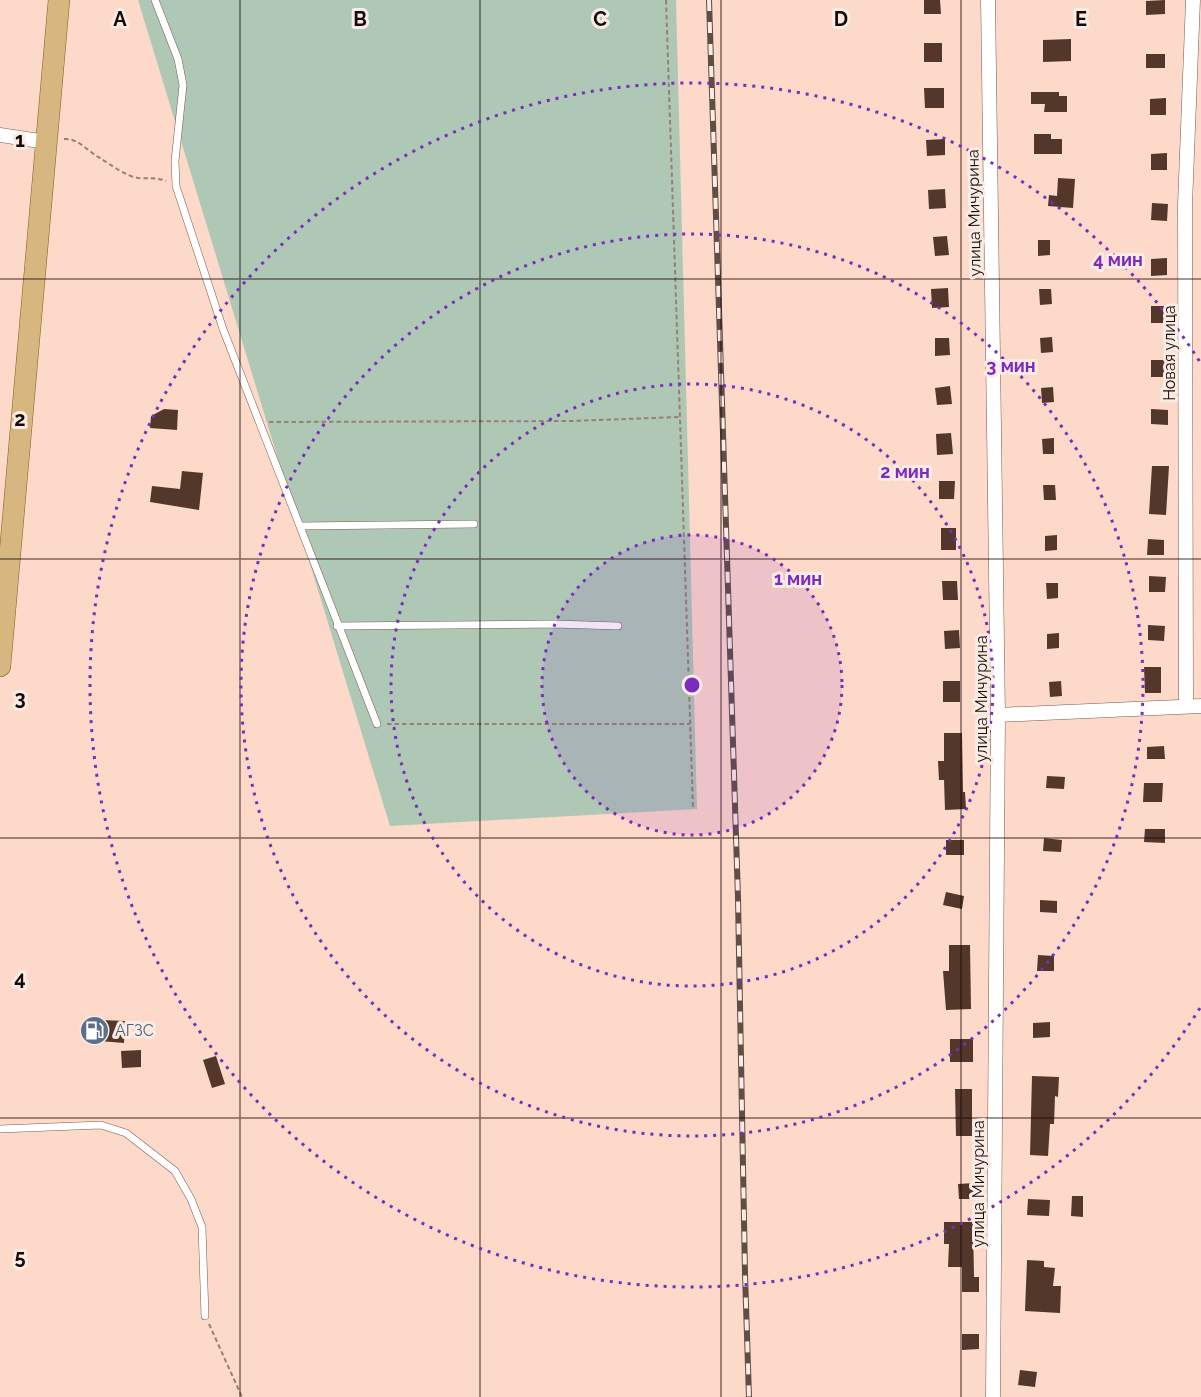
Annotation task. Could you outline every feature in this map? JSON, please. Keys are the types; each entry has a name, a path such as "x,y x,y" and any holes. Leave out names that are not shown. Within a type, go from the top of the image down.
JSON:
{"main road":[{"path":"0,666 59,0"}],"street":[{"name":"улица Мичурина","path":"988,0 998,715 993,1397"},
{"name":"Новая улица","path":"1185,706 1185,205 1193,0"},
{"path":"0,135 46,142"},
{"path":"998,715 1201,706"}],"lane":[{"path":"155,0 178,59 183,85 175,160 176,186 223,329 376,724"},
{"path":"300,526 474,524"},
{"path":"338,626 543,624 618,626"},
{"path":"0,1129 101,1125 126,1133 175,1171 191,1199 202,1227 205,1316"}],"path":[{"path":"666,0 693,808"},
{"path":"46,142 70,138 125,173 138,178 162,179 176,186"},
{"path":"260,422 571,421 680,417"},
{"path":"376,724 690,724"},
{"path":"205,1316 242,1397"}],"green space":[{"path":"138,0 676,0 697,809 390,826"}],"building":[{"path":"924,0 940,0 941,14 924,14"},
{"path":"1165,0 1165,14 1146,15 1146,1"},
{"path":"1071,39 1071,61 1043,62 1043,40"},
{"path":"924,43 942,43 942,62 924,62"},
{"path":"1146,54 1165,54 1165,68 1146,68"},
{"path":"924,88 944,88 944,108 925,108"},
{"path":"1031,92 1059,92 1059,96 1067,96 1067,112 1044,112 1045,104 1031,104"},
{"path":"1166,98 1166,115 1150,115 1150,99"},
{"path":"1034,134 1051,134 1051,139 1062,139 1062,154 1034,154"},
{"path":"945,139 945,155 927,156 926,140"},
{"path":"1167,153 1167,170 1151,170 1151,154"},
{"path":"1058,178 1075,179 1073,208 1048,206 1049,195 1057,196"},
{"path":"945,189 946,208 929,209 928,190"},
{"path":"1152,203 1168,204 1167,221 1151,220"},
{"path":"947,236 949,255 935,256 933,237"},
{"path":"1038,240 1050,240 1050,255 1038,256"},
{"path":"1167,258 1167,275 1151,276 1151,259"},
{"path":"948,288 949,307 932,308 931,289"},
{"path":"1039,289 1051,289 1052,304 1040,305"},
{"path":"1151,306 1166,306 1167,323 1151,323"},
{"path":"1052,337 1053,352 1041,353 1040,338"},
{"path":"935,338 949,338 950,355 935,356"},
{"path":"1151,360 1166,360 1167,377 1151,377"},
{"path":"950,386 952,404 937,405 935,388"},
{"path":"1053,387 1054,402 1042,403 1041,388"},
{"path":"164,409 178,410 177,430 150,428 151,416"},
{"path":"1151,409 1168,410 1168,425 1151,424"},
{"path":"951,433 953,454 937,455 936,434"},
{"path":"1054,438 1054,454 1043,454 1042,439"},
{"path":"1152,466 1169,466 1166,515 1149,514"},
{"path":"182,471 203,473 199,510 150,502 152,486 180,489"},
{"path":"939,481 955,481 954,499 939,499"},
{"path":"1043,485 1055,485 1056,500 1044,500"},
{"path":"941,528 956,528 956,550 941,550"},
{"path":"1057,535 1057,550 1045,551 1045,536"},
{"path":"1148,539 1164,540 1164,555 1147,555"},
{"path":"1149,576 1166,577 1165,592 1149,592"},
{"path":"942,581 957,581 958,600 943,600"},
{"path":"1046,583 1058,583 1058,598 1047,599"},
{"path":"1148,625 1165,626 1164,641 1148,640"},
{"path":"959,630 960,648 945,649 944,631"},
{"path":"1059,633 1059,648 1047,649 1047,634"},
{"path":"1144,667 1161,667 1161,693 1145,693"},
{"path":"943,681 960,681 960,702 943,702"},
{"path":"1061,681 1062,696 1050,697 1049,682"},
{"path":"944,733 962,733 963,792 965,792 966,809 945,810 944,780 939,780 938,761 944,761"},
{"path":"1164,746 1165,759 1147,759 1147,747"},
{"path":"1047,776 1065,777 1064,789 1046,788"},
{"path":"1144,783 1163,783 1162,802 1143,802"},
{"path":"1145,829 1165,829 1165,843 1144,842"},
{"path":"1044,838 1062,840 1061,852 1043,851"},
{"path":"946,840 964,840 964,855 946,855"},
{"path":"946,892 964,896 962,909 943,905"},
{"path":"1040,900 1057,901 1057,913 1040,912"},
{"path":"949,945 970,945 971,1009 946,1010 943,971 949,971"},
{"path":"1038,955 1054,956 1054,971 1037,971"},
{"path":"101,1020 125,1021 124,1043 100,1041"},
{"path":"1050,1022 1050,1037 1033,1038 1033,1023"},
{"path":"950,1039 973,1039 973,1062 950,1062"},
{"path":"141,1050 141,1067 122,1068 121,1051"},
{"path":"216,1056 225,1084 212,1088 203,1060"},
{"path":"1032,1076 1059,1077 1058,1097 1055,1096 1054,1124 1050,1124 1048,1156 1030,1155"},
{"path":"955,1089 972,1089 972,1136 956,1136"},
{"path":"975,1183 975,1199 959,1199 958,1184"},
{"path":"1072,1196 1083,1196 1083,1217 1071,1216"},
{"path":"1028,1199 1050,1200 1049,1216 1027,1215"},
{"path":"944,1222 973,1222 974,1277 979,1277 979,1292 962,1292 962,1267 948,1267 949,1244 944,1244"},
{"path":"1027,1260 1044,1261 1044,1267 1055,1268 1053,1286 1061,1286 1060,1313 1025,1311"},
{"path":"962,1334 979,1334 979,1349 962,1350"},
{"path":"1020,1370 1037,1372 1035,1387 1018,1385"}],"railway":[{"path":"709,0 738,898 749,1397"}],"place":[{"name":"АГЗС","path":"94,1030"}]}
